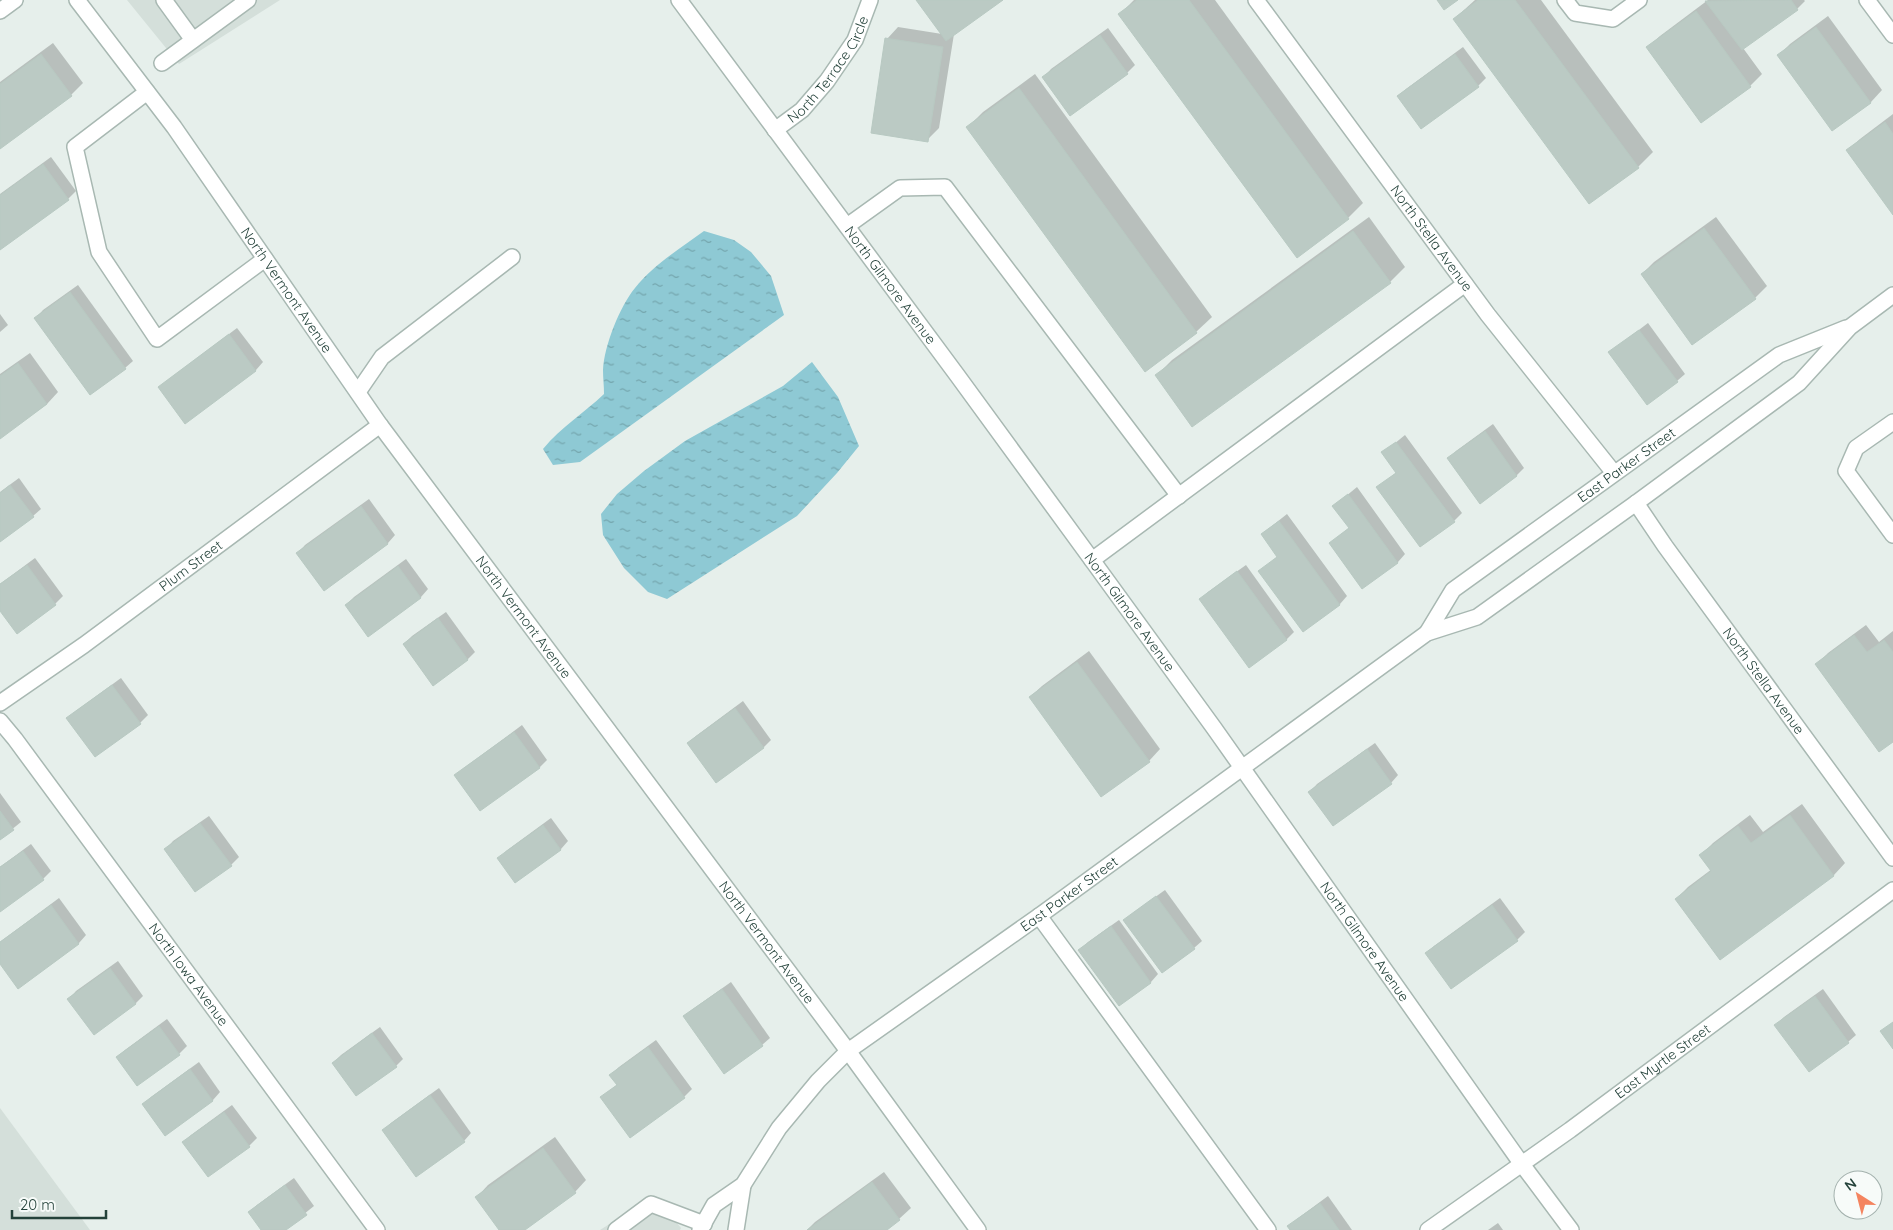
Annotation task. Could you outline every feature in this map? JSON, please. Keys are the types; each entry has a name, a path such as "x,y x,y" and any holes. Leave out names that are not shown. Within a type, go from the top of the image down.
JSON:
{"street":[{"path":"0,11 15,0"},
{"name":"North Vermont Avenue","path":"77,0 174,127 380,425 848,1051 978,1230"},
{"path":"164,0 193,40"},
{"path":"162,63 248,0"},
{"name":"North Gilmore Avenue","path":"679,0 847,226 1214,728 1521,1163 1571,1230"},
{"name":"North Terrace Circle","path":"775,130 802,110 827,81 854,40 870,0"},
{"name":"North Stella Avenue","path":"1256,0 1465,284 1614,473"},
{"path":"1565,0 1574,13 1613,19 1639,0"},
{"path":"1868,0 1893,35"},
{"path":"147,92 75,147 99,252 157,339 265,259"},
{"path":"847,226 900,188 945,186 1179,496"},
{"path":"358,392 382,357 512,257"},
{"path":"1092,560 1465,284"},
{"name":"East Parker Street","path":"702,1227 714,1205 743,1185 779,1128 818,1081 848,1051 1039,916 1427,633 1477,617 1636,502 1800,383 1850,326 1893,295"},
{"name":"East Parker Street","path":"1427,633 1453,590 1614,473 1779,355 1850,326"},
{"path":"1893,422 1856,448 1846,471 1893,535"},
{"name":"Plum Street","path":"0,703 84,645 380,425"},
{"name":"North Stella Avenue","path":"1636,502 1665,546 1893,858"},
{"name":"North Iowa Avenue","path":"0,721 377,1230"},
{"name":"East Myrtle Street","path":"1428,1230 1578,1124 1893,890"},
{"path":"1039,916 1268,1230"},
{"name":"East Parker Street","path":"736,1230 743,1185"},
{"path":"616,1230 650,1204 702,1227"}],"shaded area":[{"path":"127,0 280,0 179,64"},
{"path":"0,1108 90,1230 0,1230"},
{"path":"654,1196 681,1228 680,1230 600,1230"}],"water":[{"path":"704,231 734,240 751,252 771,276 784,315 580,462 553,465 543,449 557,434 604,394 603,370 606,350 629,296 659,264"},
{"path":"812,362 838,397 859,446 797,516 667,599 648,592 624,568 603,535 601,514 617,494 644,471 685,441 783,386"}],"building":[{"path":"916,0 1003,0 946,41"},
{"path":"1137,0 1189,0 1349,219 1297,258 1118,14"},
{"path":"1437,0 1458,0 1444,10"},
{"path":"1478,0 1515,0 1639,168 1589,204 1453,19"},
{"path":"1791,0 1798,10 1742,50 1705,1"},
{"path":"1696,11 1751,87 1701,123 1646,47"},
{"path":"1816,27 1871,103 1832,131 1777,55"},
{"path":"1100,35 1128,74 1070,116 1042,77"},
{"path":"885,38 943,47 928,142 871,133"},
{"path":"41,54 72,96 0,149 0,84"},
{"path":"1455,54 1479,87 1421,129 1397,96"},
{"path":"1019,88 1197,333 1145,372 966,127"},
{"path":"1885,122 1893,134 1893,215 1846,150"},
{"path":"43,164 69,200 0,250 0,195"},
{"path":"1704,228 1756,299 1692,345 1641,274"},
{"path":"1353,231 1391,283 1192,427 1155,375"},
{"path":"70,292 126,369 90,395 34,318"},
{"path":"1639,330 1678,382 1647,405 1608,352"},
{"path":"229,334 256,371 185,424 158,387"},
{"path":"18,363 47,404 0,439 0,376"},
{"path":"1485,431 1517,476 1480,504 1447,458"},
{"path":"1396,442 1455,522 1420,547 1376,487 1396,473 1381,452"},
{"path":"10,485 34,517 0,542 0,493"},
{"path":"1348,494 1398,563 1362,589 1329,543 1349,528 1332,506"},
{"path":"361,506 388,544 324,591 296,553"},
{"path":"1279,521 1340,605 1303,632 1258,571 1277,557 1261,534"},
{"path":"27,565 56,605 17,634 0,611 0,584"},
{"path":"398,566 421,598 368,637 345,605"},
{"path":"1237,571 1287,640 1249,668 1199,599"},
{"path":"438,618 468,660 433,686 403,644"},
{"path":"1854,635 1867,652 1884,640 1893,652 1893,742 1879,752 1815,664"},
{"path":"1077,662 1150,762 1101,797 1029,697"},
{"path":"112,685 141,724 95,757 66,718"},
{"path":"735,708 764,748 716,783 687,743"},
{"path":"514,732 540,768 480,811 454,775"},
{"path":"1367,749 1392,784 1333,826 1308,792"},
{"path":"0,811 14,830 0,840"},
{"path":"1790,815 1834,876 1720,960 1675,899 1711,871 1699,855 1738,826 1751,843"},
{"path":"200,823 232,866 195,892 164,849"},
{"path":"543,825 561,850 515,883 497,858"},
{"path":"23,851 44,880 0,912 0,867"},
{"path":"1156,896 1195,949 1162,973 1123,920"},
{"path":"51,905 79,944 18,989 0,964 0,942"},
{"path":"1492,905 1518,941 1451,989 1425,953"},
{"path":"1111,926 1151,983 1119,1006 1078,950"},
{"path":"110,968 136,1004 94,1035 67,999"},
{"path":"722,989 763,1046 724,1074 683,1016"},
{"path":"1815,996 1849,1043 1809,1072 1774,1025"},
{"path":"1893,1022 1893,1049 1880,1031"},
{"path":"159,1026 180,1055 137,1086 116,1057"},
{"path":"372,1033 397,1067 356,1096 332,1063"},
{"path":"648,1047 685,1098 630,1138 600,1097 617,1085 609,1075"},
{"path":"190,1069 213,1101 165,1136 142,1104"},
{"path":"430,1095 465,1142 416,1177 382,1130"},
{"path":"224,1112 250,1147 208,1177 182,1142"},
{"path":"543,1148 576,1193 525,1230 499,1230 475,1197"},
{"path":"872,1182 900,1220 887,1230 807,1230"},
{"path":"285,1185 307,1215 286,1230 261,1230 248,1212"},
{"path":"1320,1203 1339,1230 1290,1230 1287,1226"}]}
